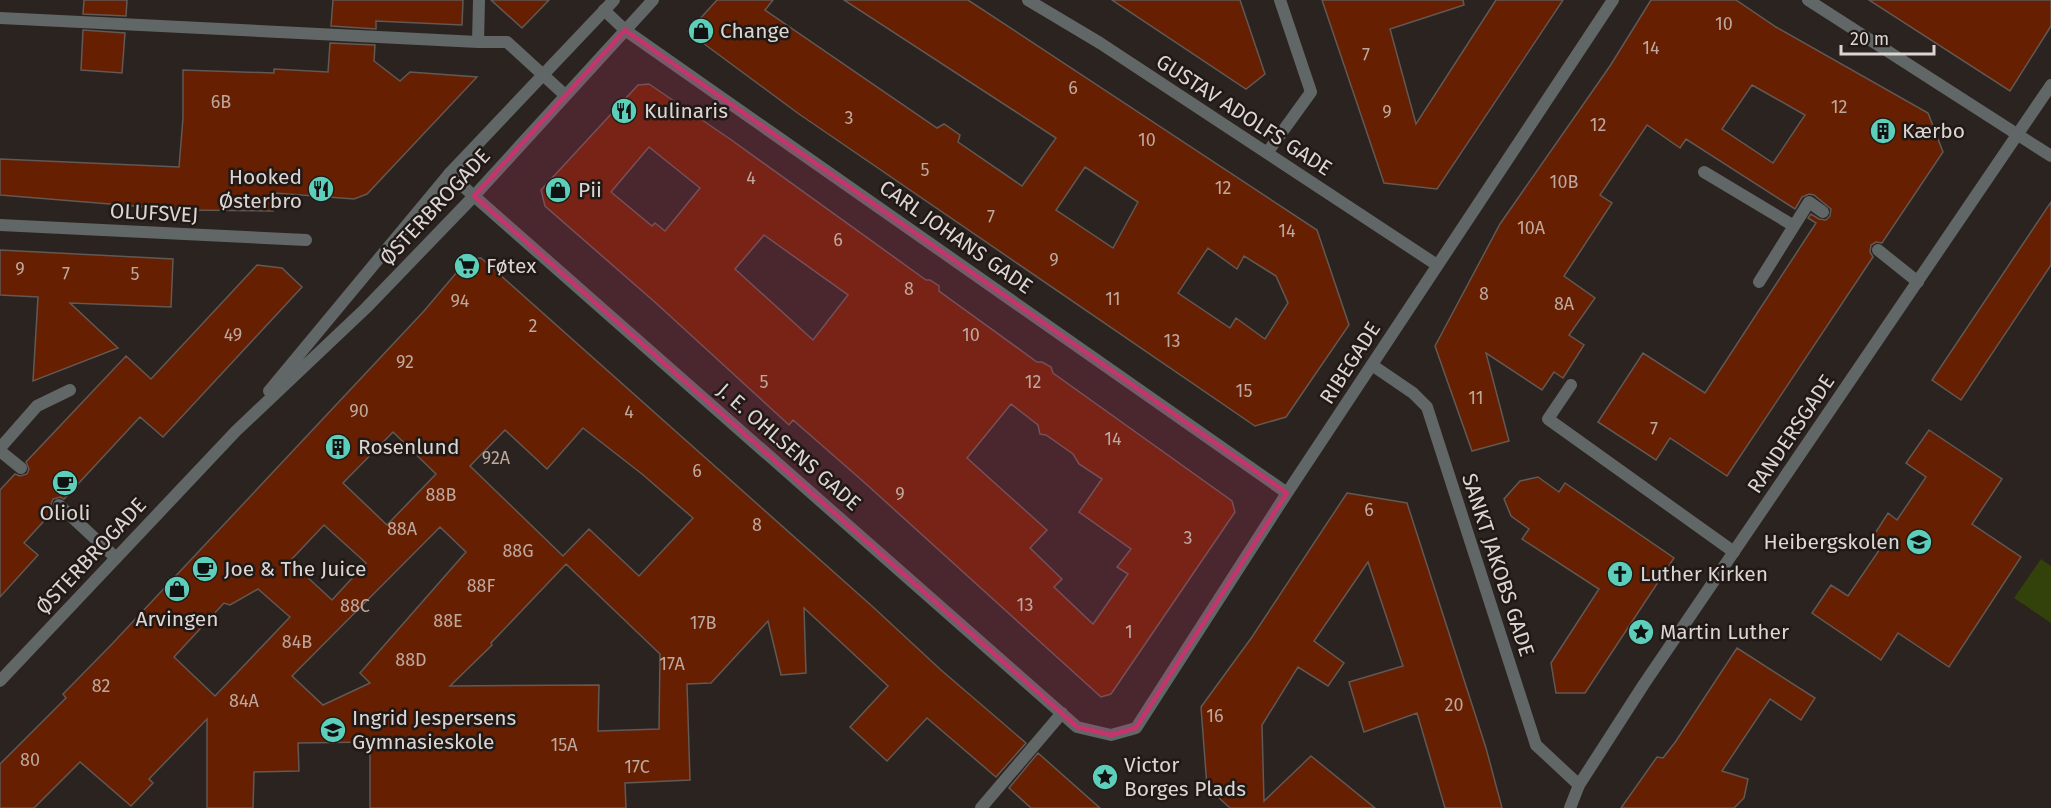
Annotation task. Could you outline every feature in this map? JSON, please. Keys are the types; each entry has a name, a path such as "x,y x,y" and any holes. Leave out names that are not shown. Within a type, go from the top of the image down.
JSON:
{"street":[{"path":"478,42 479,0"},
{"name":"ØSTERBROGADE","path":"236,431 449,174 614,0"},
{"name":"ØSTERBROGADE","path":"0,681 236,431 366,308 474,196 653,0"},
{"name":"GUSTAV ADOLFS GADE","path":"1028,0 1100,43 1437,265"},
{"path":"1267,153 1311,92 1281,0"},
{"name":"RIBEGADE","path":"1111,735 1136,728 1287,493 1613,0"},
{"path":"1808,0 2051,156"},
{"name":"CARL JOHANS GADE","path":"604,10 626,30 1287,493"},
{"path":"0,18 507,42 565,95"},
{"name":"RANDERSGADE","path":"1570,808 1579,785 1644,684 2051,85"},
{"path":"1704,172 1794,226"},
{"name":"J. E. OHLSENS GADE","path":"449,174 1077,728 1111,735"},
{"path":"1759,282 1809,202 1823,212"},
{"name":"OLUFSVEJ","path":"0,225 306,240"},
{"path":"1878,250 1918,282"},
{"name":"SANKT JAKOBS GADE","path":"1372,365 1413,393 1427,407 1536,745 1579,785"},
{"path":"1571,385 1548,419 1734,552"},
{"path":"21,468 0,450 37,406 70,390"},
{"path":"59,505 116,558"},
{"path":"981,808 1062,713"}],"highlighted area":[{"path":"625,30 1287,493 1136,728 1111,735 1077,727 474,196"}],"green space":[{"path":"2041,559 2051,566 2051,623 2014,598"}],"building":[{"path":"84,0 127,0 126,16 83,14"},
{"path":"333,0 463,0 462,25 376,21 376,29 331,26"},
{"path":"491,0 549,0 522,28"},
{"path":"717,0 773,0 765,10 937,128 944,124 960,135 958,142 1022,186 1056,138 844,0 968,0 1317,230 1349,325 1286,417 1255,426 799,114 688,32","holes":["1085,167 1138,202 1113,248 1056,210","1208,248 1237,269 1244,256 1276,276 1288,303 1265,339 1236,318 1230,328 1178,293"]},
{"path":"1112,0 1240,0 1265,74 1246,89"},
{"path":"1322,0 1463,0 1464,5 1390,29 1416,124 1496,0 1563,0 1437,189 1384,183"},
{"path":"1651,0 1736,0 1776,27 1928,113 1943,152 1882,243 1876,242 1871,245 1870,252 1873,257 1727,476 1670,438 1656,460 1598,422 1643,353 1705,393 1816,223 1808,218 1811,214 1826,220 1830,216 1831,209 1814,195 1809,194 1802,197 1795,209 1686,139 1680,148 1647,125 1600,195 1612,203 1564,276 1595,298 1569,335 1584,345 1563,378 1554,372 1542,390 1486,353 1509,441 1472,451 1435,346 1500,224 1610,66","holes":["1752,85 1805,115 1773,163 1722,129"]},
{"path":"1869,0 2051,0 2051,26 2010,91"},
{"path":"83,30 125,33 122,73 81,70"},
{"path":"330,43 375,45 374,61 400,81 410,72 477,77 367,194 354,199 275,193 273,211 183,210 0,195 0,159 179,167 183,118 183,70 274,73 274,69 328,72"},
{"path":"649,84 730,139 926,280 939,286 939,291 1037,362 1051,367 1053,373 1232,501 1235,512 1111,694 1101,697 865,483 793,420 789,425 657,304 545,206 541,190 638,85","holes":["649,147 700,188 665,231 655,223 652,226 611,192","764,235 848,295 813,340 735,269","1011,404 1038,425 1040,434 1046,435 1073,454 1079,464 1102,479 1079,512 1131,549 1117,567 1128,574 1093,624 1054,587 1062,579 1030,548 1047,530 967,458"]},
{"path":"2051,202 2051,265 1961,400 1932,380"},
{"path":"0,250 173,259 171,307 70,303 118,348 33,381 38,297 0,295"},
{"path":"481,258 941,670 1026,743 996,777 927,718 887,761 850,727 888,686 804,608 806,673 781,675 768,621 711,683 687,684 690,780 625,783 626,808 370,808 370,742 298,743 299,771 254,772 253,808 207,808 207,719 149,779 153,783 131,806 80,762 34,808 0,808 0,764 66,698 63,694 424,311 468,259","holes":["583,428 693,518 639,576 589,529 563,556 470,466 505,430 547,469","393,432 436,474 387,525 343,483","324,525 366,563 332,600 290,561","440,527 466,552 360,673 370,683 323,705 292,676","566,564 660,654 659,729 598,731 599,685 450,686 492,645 491,643","258,589 290,617 215,696 174,657 224,603 230,605"]},
{"path":"257,265 282,268 302,287 163,437 140,417 64,499 60,497 53,499 51,504 53,511 24,543 38,555 0,597 0,490 15,474 20,476 27,474 29,469 26,462 126,356 151,379"},
{"name":"Heibergskolen","path":"1929,430 2002,479 1972,524 2021,557 1949,667 1898,633 1881,660 1812,613 1831,585 1848,596 1882,546 1872,538 1888,513 1897,520 1926,477 1906,463"},
{"name":"Luther Kirken","path":"1538,477 1559,492 1565,483 1674,558 1585,693 1556,693 1551,663 1599,589 1522,539 1529,529 1511,516 1504,499 1520,481"},
{"path":"1347,493 1407,503 1486,748 1502,808 1445,808 1417,713 1364,732 1349,682 1403,666 1368,562 1314,641 1344,663 1328,686 1298,667 1262,725 1264,801 1311,756 1375,808 1230,808 1207,787 1201,707 1252,637"},
{"path":"1737,648 1815,698 1801,720 1770,699 1722,771 1748,779 1744,798 1734,808 1621,808 1657,757 1663,758 1676,741"},
{"path":"1038,753 1100,808 1031,808 1009,788"}],"place":[{"name":"Change","path":"701,31"},
{"name":"Kulinaris","path":"624,111"},
{"name":"Kærbo","path":"1883,131"},
{"name":"Hooked Østerbro","path":"321,189"},
{"name":"Pii","path":"558,190"},
{"name":"Føtex","path":"467,266"},
{"name":"Rosenlund","path":"338,447"},
{"name":"Olioli","path":"65,483"},
{"name":"Heibergskolen","path":"1919,542"},
{"name":"Joe & The Juice","path":"205,569"},
{"name":"Luther Kirken","path":"1620,574"},
{"name":"Arvingen","path":"177,589"},
{"name":"Martin Luther","path":"1641,632"},
{"name":"Ingrid Jespersens Gymnasieskole","path":"333,730"},
{"name":"Victor Borges Plads","path":"1105,777"}]}
